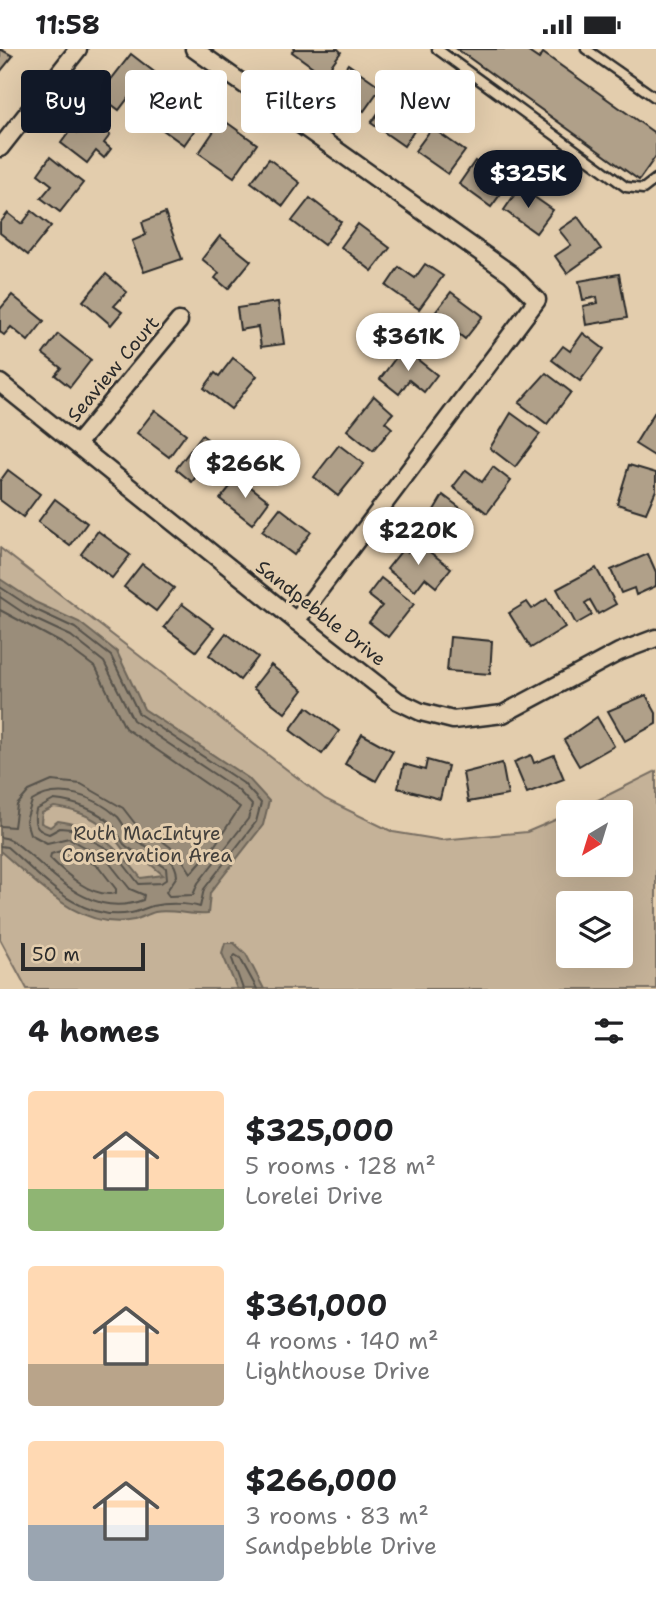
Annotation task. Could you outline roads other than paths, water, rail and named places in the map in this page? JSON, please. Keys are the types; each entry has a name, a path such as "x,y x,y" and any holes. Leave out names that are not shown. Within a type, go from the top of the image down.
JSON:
{"street":[{"path":"0,148 78,49"},
{"path":"194,49 511,274 537,300 296,621"},
{"name":"Seaview Court","path":"78,443 179,321"},
{"name":"Sandpebble Drive","path":"0,383 398,701 421,712 453,720 503,714 619,652 656,638"}],"lane":[{"path":"437,49 626,187 643,188 656,179"},
{"path":"586,49 656,98"}],"water":[{"path":"0,579 35,602 79,622 117,652 144,709 248,778 269,801 263,825 210,893 208,914 162,911 134,920 114,922 95,919 78,912 44,890 0,851","holes":["54,807 94,820 106,828 134,859 148,862 163,875 141,878 115,849 95,833 71,823 58,821 50,827 41,823 42,813"]},
{"path":"225,943 234,943 246,954 264,989 237,989 222,953"}],"park label":[{"name":"Ruth MacIntyre Conservation Area","path":"147,844"}]}
